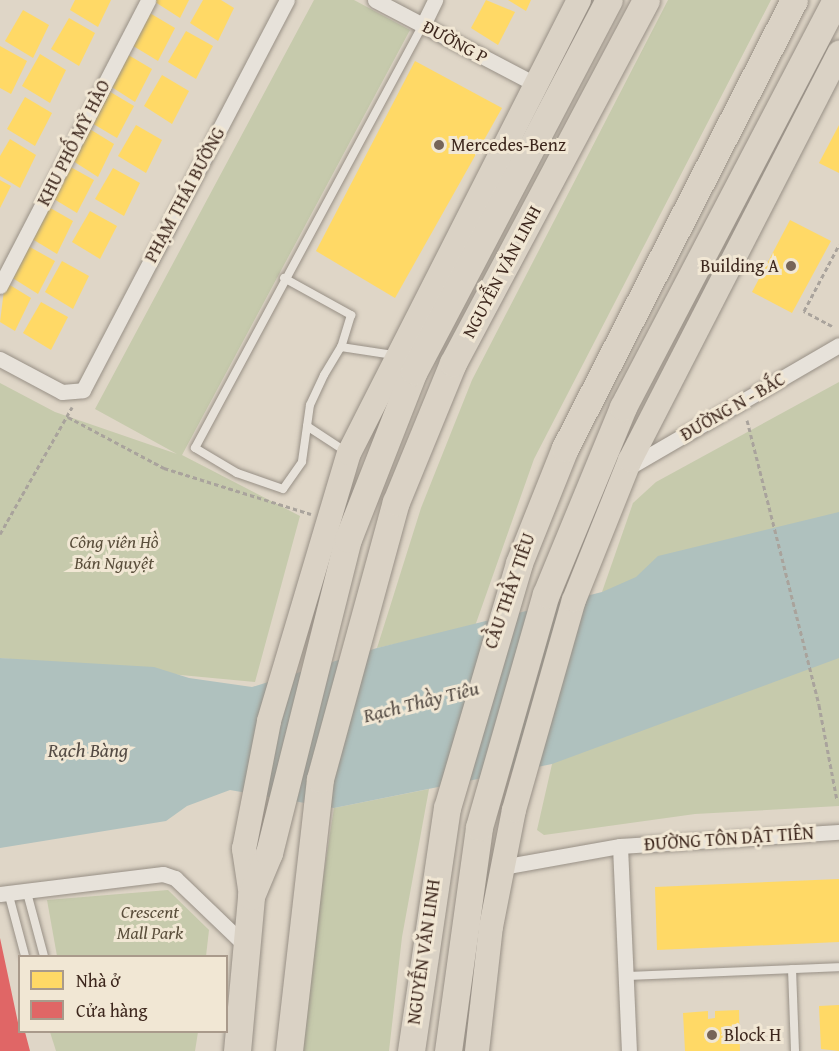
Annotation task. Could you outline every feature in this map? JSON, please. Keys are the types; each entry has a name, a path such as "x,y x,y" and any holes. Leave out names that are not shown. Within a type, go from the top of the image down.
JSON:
{"highway":[{"name":"NGUYỄN VĂN LINH","path":"332,530 414,371 546,91 609,0"},
{"name":"NGUYỄN VĂN LINH","path":"289,1051 308,855 334,718 379,554 453,363 646,0"},
{"name":"CẦU THẦY TIÊU","path":"438,852 475,698 541,505 794,0"},
{"name":"CẦU THẦY TIÊU","path":"474,853 526,657 579,509 632,388 836,0"},
{"path":"237,1051 256,851 332,530"},
{"name":"NGUYỄN VĂN LINH","path":"411,1051 438,852"},
{"name":"NGUYỄN VĂN LINH","path":"448,1051 474,853"}],"main road":[{"name":"NGUYỄN VĂN LINH","path":"332,530 349,453 394,355 546,91 579,0"},
{"path":"477,1051 503,861 548,680 607,516 626,469 839,52"}],"street":[{"name":"KHU PHỐ MỸ HÀO","path":"0,286 148,0"},
{"name":"PHẠM THÁI BƯỜNG","path":"78,390 287,0"},
{"name":"ĐƯỜNG P","path":"375,0 546,91"},
{"path":"423,24 435,0"},
{"name":"ĐƯỜNG N - BẮC","path":"626,469 839,345"},
{"path":"0,359 62,392 78,390"},
{"name":"ĐƯỜNG TÔN DẬT TIÊN","path":"503,861 620,846 839,832"},
{"path":"620,846 629,1051"},
{"path":"4,893 163,874 176,878 246,946"}],"lane":[{"path":"284,278 351,315 341,347 310,405 302,462 283,489 237,473 195,448 284,278 423,24"},
{"path":"341,347 394,355"},
{"path":"307,426 349,453"},
{"path":"26,889 43,955"},
{"path":"4,893 24,955"},
{"path":"626,976 839,967"},
{"path":"792,969 795,1051"}],"path":[{"path":"832,326 804,311 839,245"},
{"path":"0,534 68,417 78,390"},
{"path":"68,417 164,468 332,530"},
{"path":"747,420 819,705 837,800"}],"green space":[{"name":"Công viên Hồ Bán Nguyệt","path":"314,0 354,0 410,30 182,455 300,516 255,682 0,658 0,383 55,412 177,454 95,409"},
{"path":"668,0 771,0 534,459 475,626 377,648 421,508 472,380"},
{"path":"839,382 839,551 602,592 633,503 656,482"},
{"path":"839,637 839,806 695,814 544,835 537,830 560,729"},
{"path":"429,789 402,937 389,1051 296,1051 334,808"},
{"name":"Crescent Mall Park","path":"168,890 209,930 206,955 57,955 47,900"},
{"path":"50,1033 198,1033 195,1051 56,1051"}],"water":[{"name":"Rạch Bàng","path":"839,512 839,658 552,764 334,808 230,790 187,806 166,821 0,848 0,658 154,667 189,678 252,687 377,648 602,592 636,577 658,556"}],"building: Nhà ở":[{"path":"75,0 111,0 98,27 70,10"},
{"path":"152,0 189,0 180,18"},
{"path":"203,0 221,0 234,8 218,41 190,23"},
{"path":"486,0 515,12 498,45 471,28"},
{"path":"508,0 531,0 526,11"},
{"path":"23,10 49,25 33,58 5,41"},
{"path":"148,12 175,28 158,61 130,44"},
{"path":"69,18 95,33 79,66 51,49"},
{"path":"186,31 213,46 196,79 168,62"},
{"path":"0,46 27,61 11,94 0,88"},
{"path":"125,53 152,69 135,102 107,84"},
{"path":"40,54 66,70 50,103 22,86"},
{"path":"415,61 502,108 395,298 316,251"},
{"path":"162,75 189,91 172,124 144,106"},
{"path":"107,90 134,106 117,138 90,122"},
{"path":"25,97 52,113 35,146 7,129"},
{"path":"136,125 162,140 146,173 118,156"},
{"path":"839,125 839,173 819,163"},
{"path":"88,128 114,144 98,177 70,159"},
{"path":"10,139 36,155 20,188 0,176 0,156"},
{"path":"67,165 94,180 77,213 49,196"},
{"path":"113,168 140,183 124,216 95,199"},
{"path":"0,180 11,186 0,208"},
{"path":"47,206 73,221 57,254 29,237"},
{"path":"90,211 117,226 100,259 72,242"},
{"name":"Building A","path":"790,220 831,241 792,313 752,292"},
{"path":"28,246 55,261 38,294 11,277"},
{"path":"62,261 89,276 73,309 45,292"},
{"path":"5,282 31,298 15,331 0,322"},
{"path":"41,302 68,317 51,350 23,333"},
{"path":"839,879 839,942 657,950 655,887"},
{"path":"839,1005 839,1051 821,1049 819,1006"},
{"name":"Block H","path":"739,1010 740,1051 685,1051 683,1013 708,1011 708,1019 715,1018 715,1011"}],"building: Cửa hàng":[{"path":"0,938 18,1023 18,1033 25,1033 30,1051 0,1051"}],"place":[{"name":"Mercedes-Benz","path":"439,145"},
{"name":"Building A","path":"791,266"},
{"name":"Block H","path":"712,1035"}],"water label":[{"name":"Rạch Thầy Tiêu","path":"421,701"}]}
